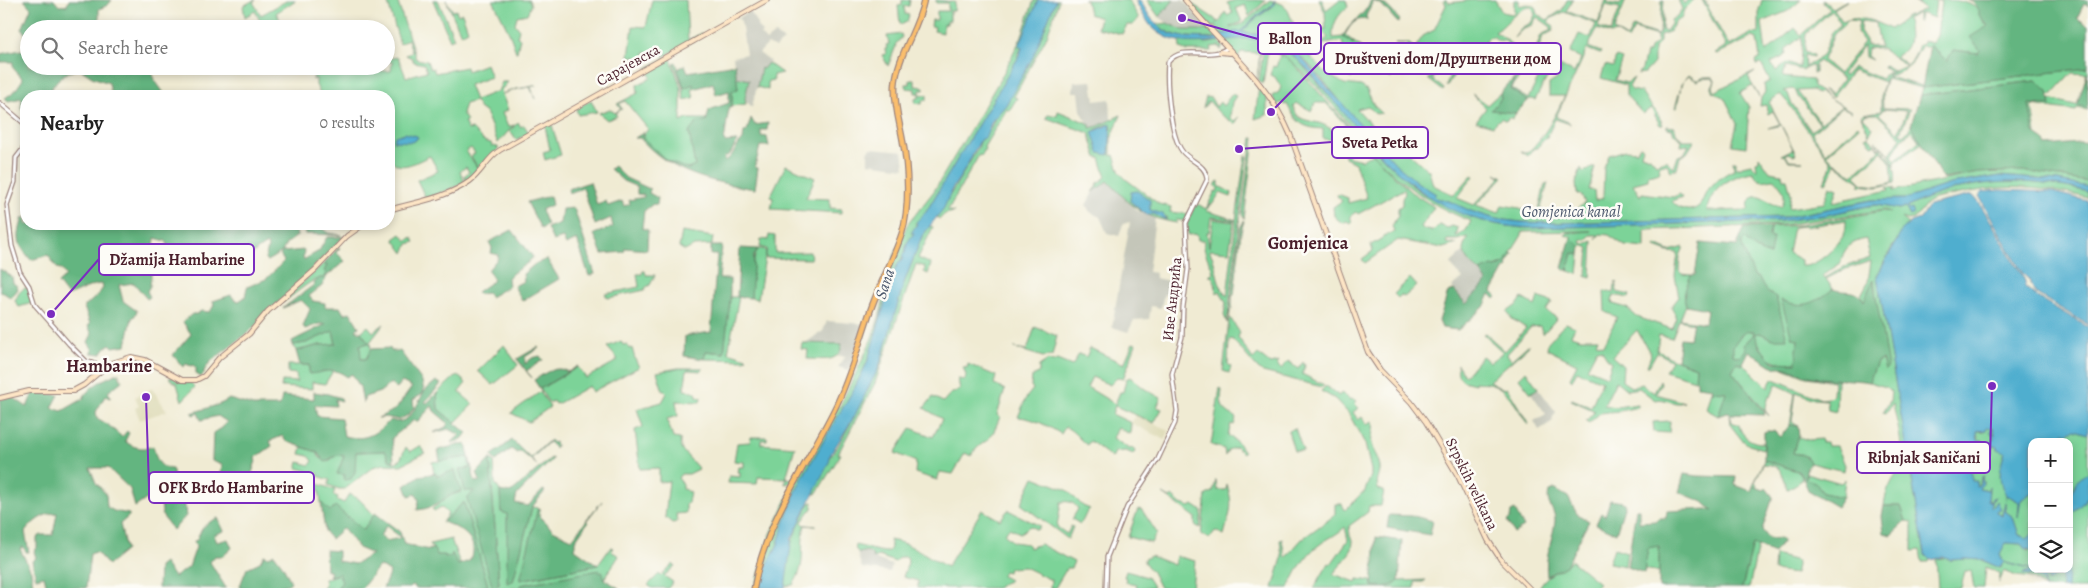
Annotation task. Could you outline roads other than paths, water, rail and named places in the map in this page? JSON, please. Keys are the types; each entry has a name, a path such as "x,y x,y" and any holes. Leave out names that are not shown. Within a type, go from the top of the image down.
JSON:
{"main road":[{"name":"Сарајевска","path":"395,209 418,203 464,184 474,177 489,158 500,150 767,0"},
{"path":"754,588 760,558 766,542 792,485 809,458 836,407 872,305 902,233 906,211 906,163 896,103 896,79 899,64 920,16 924,0"},
{"name":"Srpskih velikana","path":"1185,0 1273,102 1288,128 1366,347 1373,361 1411,402 1426,422 1458,476 1488,540 1501,560 1529,588"},
{"path":"1218,52 1225,46"},
{"path":"1218,52 1233,54"},
{"path":"0,398 29,391 73,391 84,385 104,367 119,360 136,357 182,380 189,382 200,379 220,358 249,334 266,313 312,273 356,230"}],"street":[{"name":"Иве Андрића","path":"1106,588 1107,557 1126,508 1158,459 1175,423 1177,411 1172,374 1182,337 1183,307 1188,269 1187,220 1207,180 1206,172 1182,152 1177,140 1168,92 1168,62 1181,53 1218,52"},
{"path":"0,103 20,120"},
{"path":"20,152 16,158 15,182 7,205 12,246 20,272 29,286 35,305 48,321 83,359 104,367"}],"water":[{"path":"1038,0 1056,0 1033,57 1006,105 992,121 985,138 981,139 952,189 944,208 922,236 904,283 879,367 854,417 829,457 830,460 792,538 785,588 759,588 762,575 778,544 796,491 867,363 895,269 905,253 907,243 914,233 911,233 917,224 916,222 926,212 1018,58 1022,48 1019,46"},
{"path":"1135,0 1140,0 1157,25 1169,33 1186,37 1214,39 1220,34 1241,31 1259,14 1270,7 1275,0 1274,5 1255,19 1242,32 1270,37 1282,42 1298,54 1396,164 1417,182 1436,194 1434,196 1436,198 1496,219 1555,223 1787,217 1872,200 1905,199 1950,184 2000,176 2058,181 2088,187 2088,192 2066,187 2019,182 1973,185 1929,197 1908,207 1909,210 1912,209 1914,214 1910,216 1905,207 1899,209 1876,205 1827,215 1781,221 1530,228 1496,224 1466,216 1439,203 1415,187 1373,146 1297,59 1284,49 1268,42 1251,39 1198,43 1181,42 1165,37 1151,26"},
{"path":"1111,124 1109,155 1099,153 1092,132"},
{"path":"405,133 417,136 418,138 412,142 395,141 395,136"},
{"path":"1999,190 2052,192 2088,201 2088,325 2035,293 1979,196 1982,192"},
{"path":"1137,191 1150,200 1150,210 1163,214 1166,220 1154,214 1148,215 1144,213 1130,201 1131,192"},
{"path":"1972,195 1988,216 2022,274 2025,287 2037,297 2088,327 2088,434 2075,430 2067,433 2064,432 2059,436 2057,436 2057,433 2052,438 2028,438 2028,495 2021,500 2018,517 2019,502 2007,495 2006,500 2001,484 2000,475 2005,452 1998,449 1998,446 1993,447 1994,445 1991,442 1994,439 1990,431 1992,429 1993,435 1995,435 1993,428 1987,427 1986,430 1977,431 1978,440 1982,440 1984,443 1981,442 1980,445 1974,444 1975,455 1984,455 1990,450 1989,447 1992,452 1975,462 1972,466 1975,472 1971,466 1968,468 1972,474 1972,481 1977,481 1976,486 1979,485 1982,477 1984,475 1982,478 1983,484 1979,488 1988,490 1989,486 1988,500 1991,502 1992,498 1996,497 1993,499 1991,507 1997,501 2001,509 1996,512 2002,516 2005,502 2005,511 2013,517 2019,535 2028,537 2028,549 2021,544 2006,543 2000,555 2005,563 2003,562 2000,568 1982,560 1950,560 1943,557 1930,560 1925,555 1877,276 1903,229 1911,222 1920,219 1929,205"},
{"path":"2088,473 2088,499 2086,498 2073,511 2073,490 2076,483"},
{"path":"2028,572 2059,573 2048,582 2047,576 2044,579 2044,588 2043,582 2034,575 2023,574"},
{"path":"2061,573 2068,573 2067,588 2062,588"}],"place":[{"name":"Ballon","path":"1182,18"},
{"name":"Društveni dom/Друштвени дом","path":"1271,112"},
{"name":"Sveta Petka","path":"1239,149"},
{"name":"Džamija Hambarine","path":"51,314"},
{"name":"Ribnjak Saničani","path":"1992,386"},
{"name":"OFK Brdo Hambarine","path":"146,397"}],"district":[{"name":"Gomjenica","path":"1308,243"},
{"name":"Hambarine","path":"109,366"}],"water label":[{"name":"Gomjenica kanal","path":"1571,212"},
{"name":"Sana","path":"885,284"}]}
